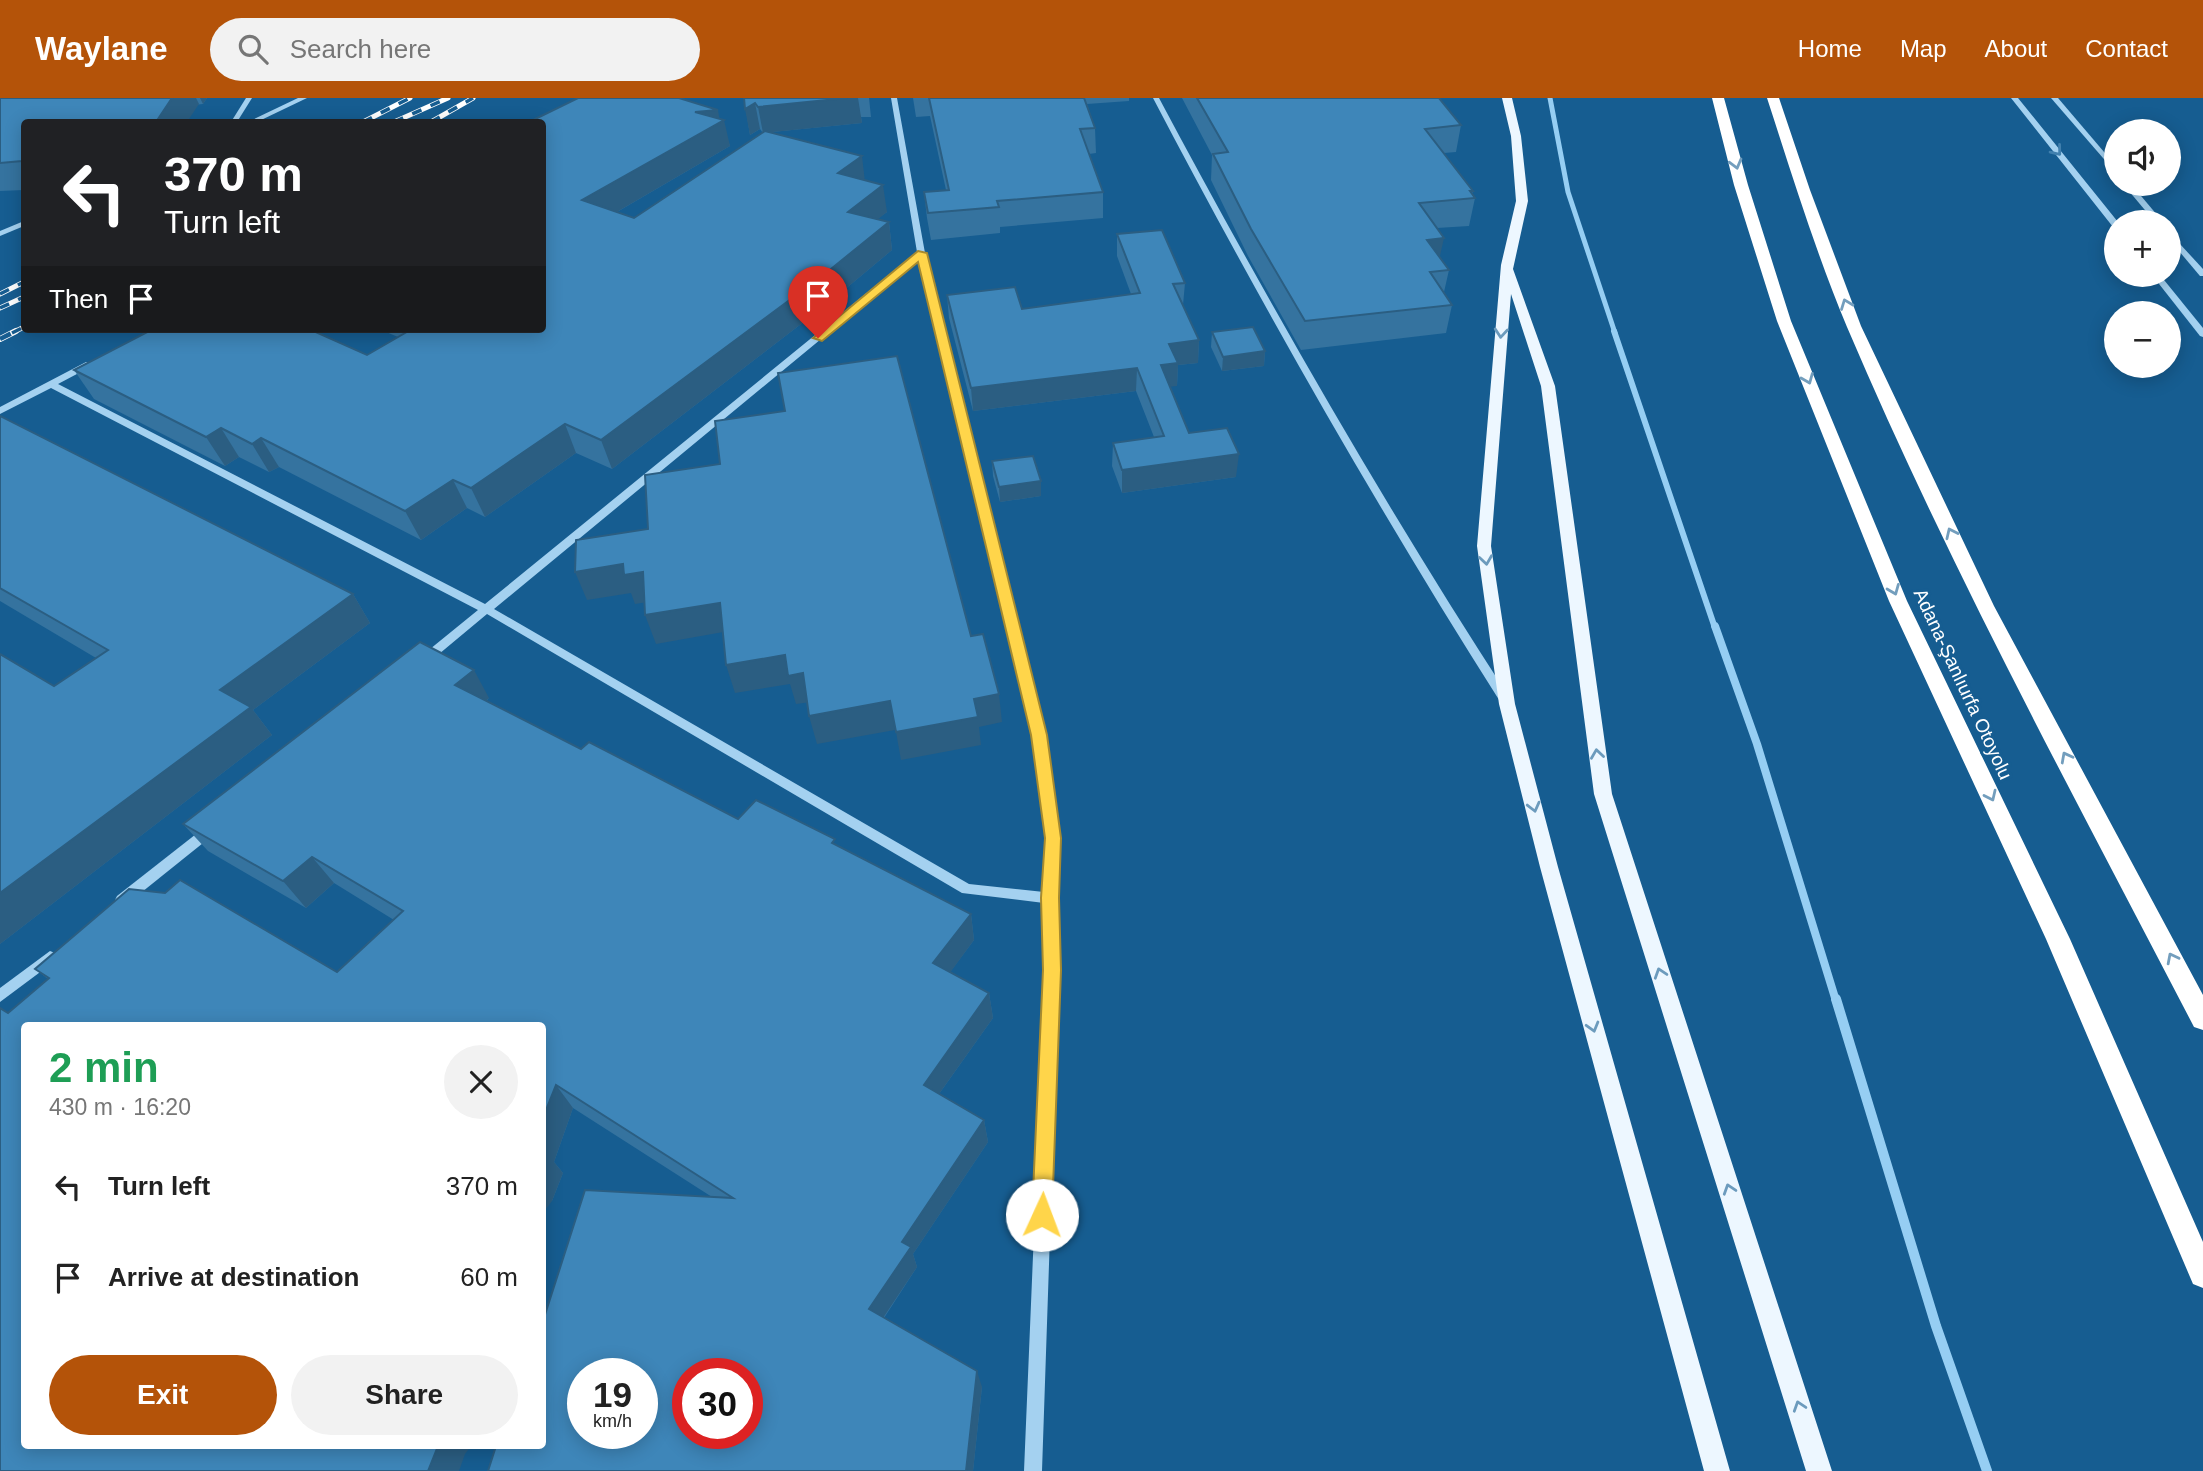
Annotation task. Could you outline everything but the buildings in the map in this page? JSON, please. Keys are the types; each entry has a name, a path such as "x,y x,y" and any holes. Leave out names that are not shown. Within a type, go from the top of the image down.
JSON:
{"highway":[{"name":"Adana-Şanlıurfa Otoyolu","path":"1718,98 1741,186 1784,321 1893,588 2058,939 2203,1274"},
{"path":"1773,98 1803,190 1854,326 1985,606 2203,1019"}],"main road":[{"path":"1507,98 1516,136 1522,201 1507,265 1484,546 1507,704 1549,867 1717,1471"},
{"path":"1507,265 1549,386 1603,794 1819,1471"}],"street":[{"path":"236,119 249,98"},
{"path":"258,119 304,98"},
{"path":"894,98 921,253 1039,735 1053,838 1050,898 1052,970 1033,1471"},
{"path":"1156,98 1238,255 1396,529 1507,704"},
{"path":"2014,98 2104,210"},
{"path":"2054,98 2104,157"},
{"path":"2137,196 2149,210"},
{"path":"0,234 21,224"},
{"path":"2181,248 2203,274"},
{"path":"412,670 921,253"},
{"path":"2165,287 2203,334"},
{"path":"0,411 97,360"},
{"path":"51,384 488,610 967,889 1050,898"},
{"path":"108,911 217,825"},
{"path":"0,996 65,945"}],"waterway":[{"path":"1550,98 1568,192 1615,333"},
{"path":"1614,331 1715,628"},
{"path":"1715,626 1757,744 1836,1001"},
{"path":"1836,999 1936,1326 1987,1471"}],"railway":[{"path":"369,119 410,98"},
{"path":"401,119 448,98"},
{"path":"436,119 473,98"},
{"path":"0,294 21,284"},
{"path":"0,308 21,298"},
{"path":"0,339 21,328"}],"route":[{"path":"818,338 921,253 1039,735 1053,838 1050,898 1052,970 1042,1215"}]}
